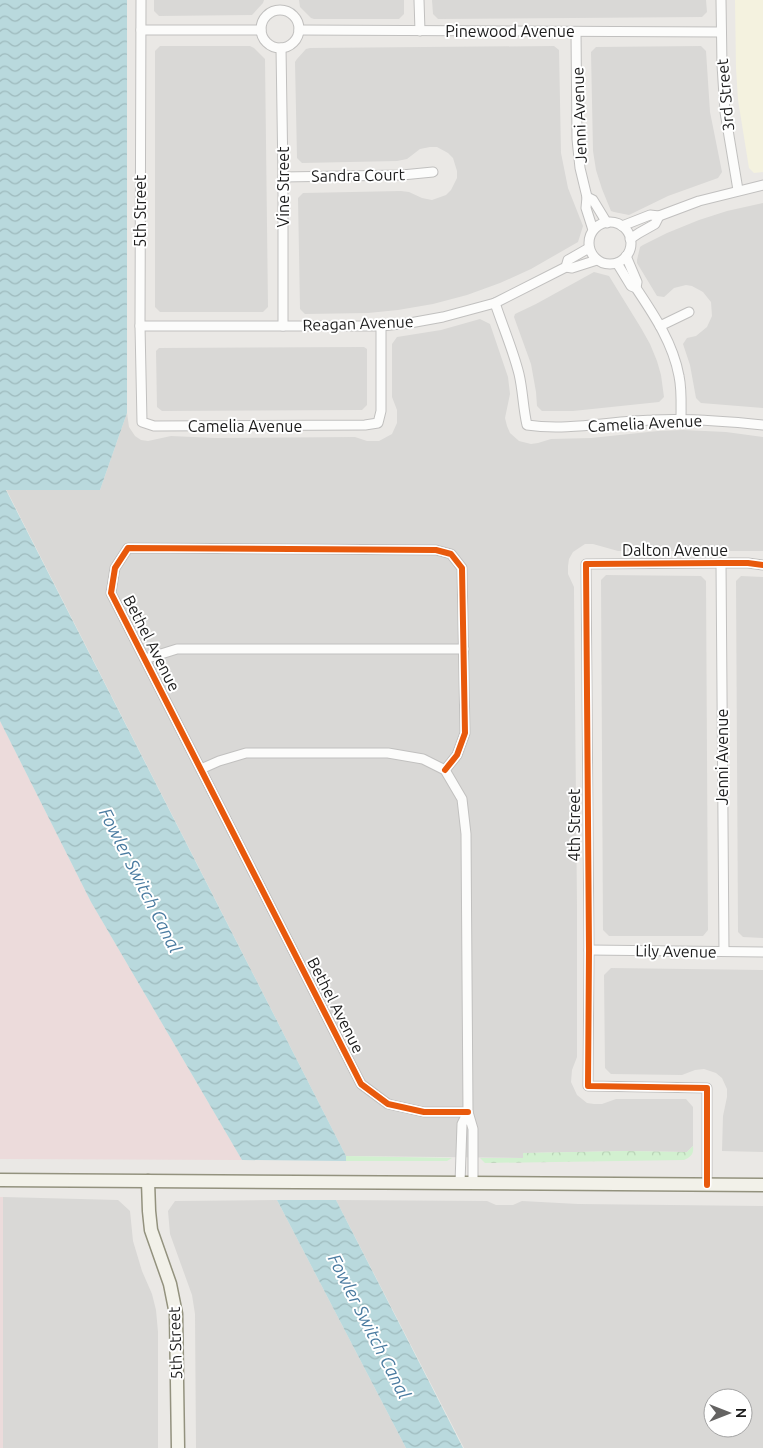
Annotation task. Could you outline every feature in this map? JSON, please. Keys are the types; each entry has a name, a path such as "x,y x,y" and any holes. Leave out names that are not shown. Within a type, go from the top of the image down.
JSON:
{"main road":[{"path":"0,1180 763,1185"},
{"name":"5th Street","path":"148,1181 148,1211 151,1230 170,1284 176,1314 178,1448"}],"street":[{"name":"5th Street","path":"141,0 140,326 142,422"},
{"path":"281,0 281,11"},
{"path":"419,0 420,30"},
{"name":"3rd Street","path":"721,0 725,112 738,190"},
{"path":"281,11 291,14 295,18 299,30 292,44 281,48 270,46 262,36 261,30 269,14 281,11"},
{"path":"141,30 261,30"},
{"name":"Pinewood Avenue","path":"299,30 721,32"},
{"name":"Jenni Avenue","path":"576,32 577,139 580,168 587,197 586,208 593,230"},
{"name":"Vine Street","path":"281,48 283,326"},
{"name":"Sandra Court","path":"283,177 433,172"},
{"path":"622,226 650,215 659,216 699,201 763,185"},
{"name":"Jenni Avenue","path":"587,197 593,200 607,223"},
{"path":"630,240 638,232 655,224 659,216"},
{"path":"607,223 616,223 622,226 630,240 630,247 626,256 617,263 607,264 592,255 589,248 590,236 593,230 607,223"},
{"name":"Reagan Avenue","path":"566,267 568,260 589,248"},
{"path":"626,256 637,282 636,288"},
{"name":"Reagan Avenue","path":"140,326 381,326 410,324 495,303 566,267 572,268 598,260"},
{"path":"617,263 631,286 636,288 660,326 672,353 679,376 681,419"},
{"name":"Camelia Avenue","path":"495,303 520,376 523,409 527,425 542,427 585,426 681,419 707,419 763,424"},
{"path":"660,326 689,312"},
{"name":"Camelia Avenue","path":"142,422 154,426 365,425 378,423 381,411 381,326"},
{"name":"Bethel Avenue","path":"445,770 457,755 465,733 462,568 450,554 436,550 128,548 115,568 111,594 361,1084 388,1104 424,1112 468,1112"},
{"name":"Jenni Avenue","path":"721,563 724,951"},
{"name":"Dalton Avenue","path":"586,564 748,563 763,565"},
{"name":"4th Street","path":"586,564 589,950 588,1086 707,1088 707,1184"},
{"name":"Bethel Avenue","path":"145,659 177,649 464,649"},
{"path":"201,769 219,761 246,753 388,753 423,759 445,770 462,799 466,834 468,1112 462,1124 467,1183"},
{"name":"Lily Avenue","path":"589,950 763,952"}],"shaded area":[{"path":"154,0 264,0 252,15 159,16 154,11"},
{"path":"299,0 404,0 404,14 399,19 314,19 300,7"},
{"path":"432,0 706,0 707,12 702,17 438,19 433,14"},
{"path":"735,0 763,0 763,172 754,173 749,168 738,100"},
{"path":"160,46 250,46 265,59 268,307 263,312 160,312 155,307 155,51"},
{"path":"554,46 559,50 561,153 568,188 583,226 578,242 531,269 500,283 467,295 433,304 368,313 305,314 300,309 298,198 303,193 401,191 432,200 446,195 457,178 453,158 437,147 420,149 407,159 397,161 302,163 297,158 295,62 306,49"},
{"path":"701,46 706,51 710,112 722,172 718,178 668,196 629,215 611,211 596,170 593,151 591,52 596,47"},
{"path":"763,203 763,408 701,403 696,398 690,365 683,344 687,338 696,336 707,327 712,316 711,302 703,292 686,285 674,288 664,297 657,296 637,263 640,247 699,220 727,211"},
{"path":"594,272 609,276 650,344 661,375 664,397 659,402 573,411 542,411 537,406 531,364 514,317 515,314"},
{"path":"480,319 490,324 508,377 510,394 505,418 510,433 519,441 531,444 551,439 591,438 683,430 726,432 763,437 763,551 618,551 593,544 585,544 573,552 568,566 568,574 574,587 577,906 577,1057 572,1070 571,1082 577,1095 587,1103 602,1104 616,1099 686,1099 693,1107 693,1146 687,1152 523,1153 523,1158 346,1156 6,489 100,490 127,413 129,427 135,436 141,440 148,441 171,436 215,438 355,437 367,441 379,441 392,434 397,423 397,410 392,397 392,344 397,337 441,330"},
{"path":"364,347 367,349 367,405 362,410 162,411 157,407 156,351 159,348"},
{"path":"606,575 701,576 706,581 708,930 703,936 609,936 603,930 601,580"},
{"path":"741,576 763,577 763,938 743,937 738,932 736,581"},
{"path":"0,721 91,902 242,1160 0,1159"},
{"path":"611,968 763,970 763,1152 722,1151 723,1116 727,1089 722,1078 716,1073 704,1069 682,1075 611,1074 605,1068 604,975"},
{"path":"0,1197 3,1197 3,1448 0,1448"},
{"path":"3,1197 118,1200 130,1211 133,1241 156,1310 158,1332 158,1448 3,1448"},
{"path":"277,1200 406,1448 196,1448 195,1314 192,1295 170,1234 168,1211 175,1201"},
{"path":"336,1200 487,1201 496,1205 513,1205 522,1201 578,1204 763,1206 763,1448 464,1448"}],"green space":[{"path":"693,1146 691,1155 684,1160 485,1163 480,1158 523,1158 523,1153 687,1152"},
{"path":"346,1156 452,1158 447,1161 346,1161"}],"water":[{"name":"Fowler Switch Canal","path":"0,0 127,0 127,413 100,490 6,490 346,1156 346,1161 242,1160 91,902 0,721"},
{"name":"Fowler Switch Canal","path":"277,1200 336,1200 463,1448 406,1448"}],"cycle path":[{"path":"445,770 457,755 465,733 462,568 451,554 436,550 128,548 115,568 111,593 361,1084 388,1104 424,1112 468,1112"},
{"path":"707,1185 707,1088 588,1086 589,950 586,564 748,563 763,565"}]}
